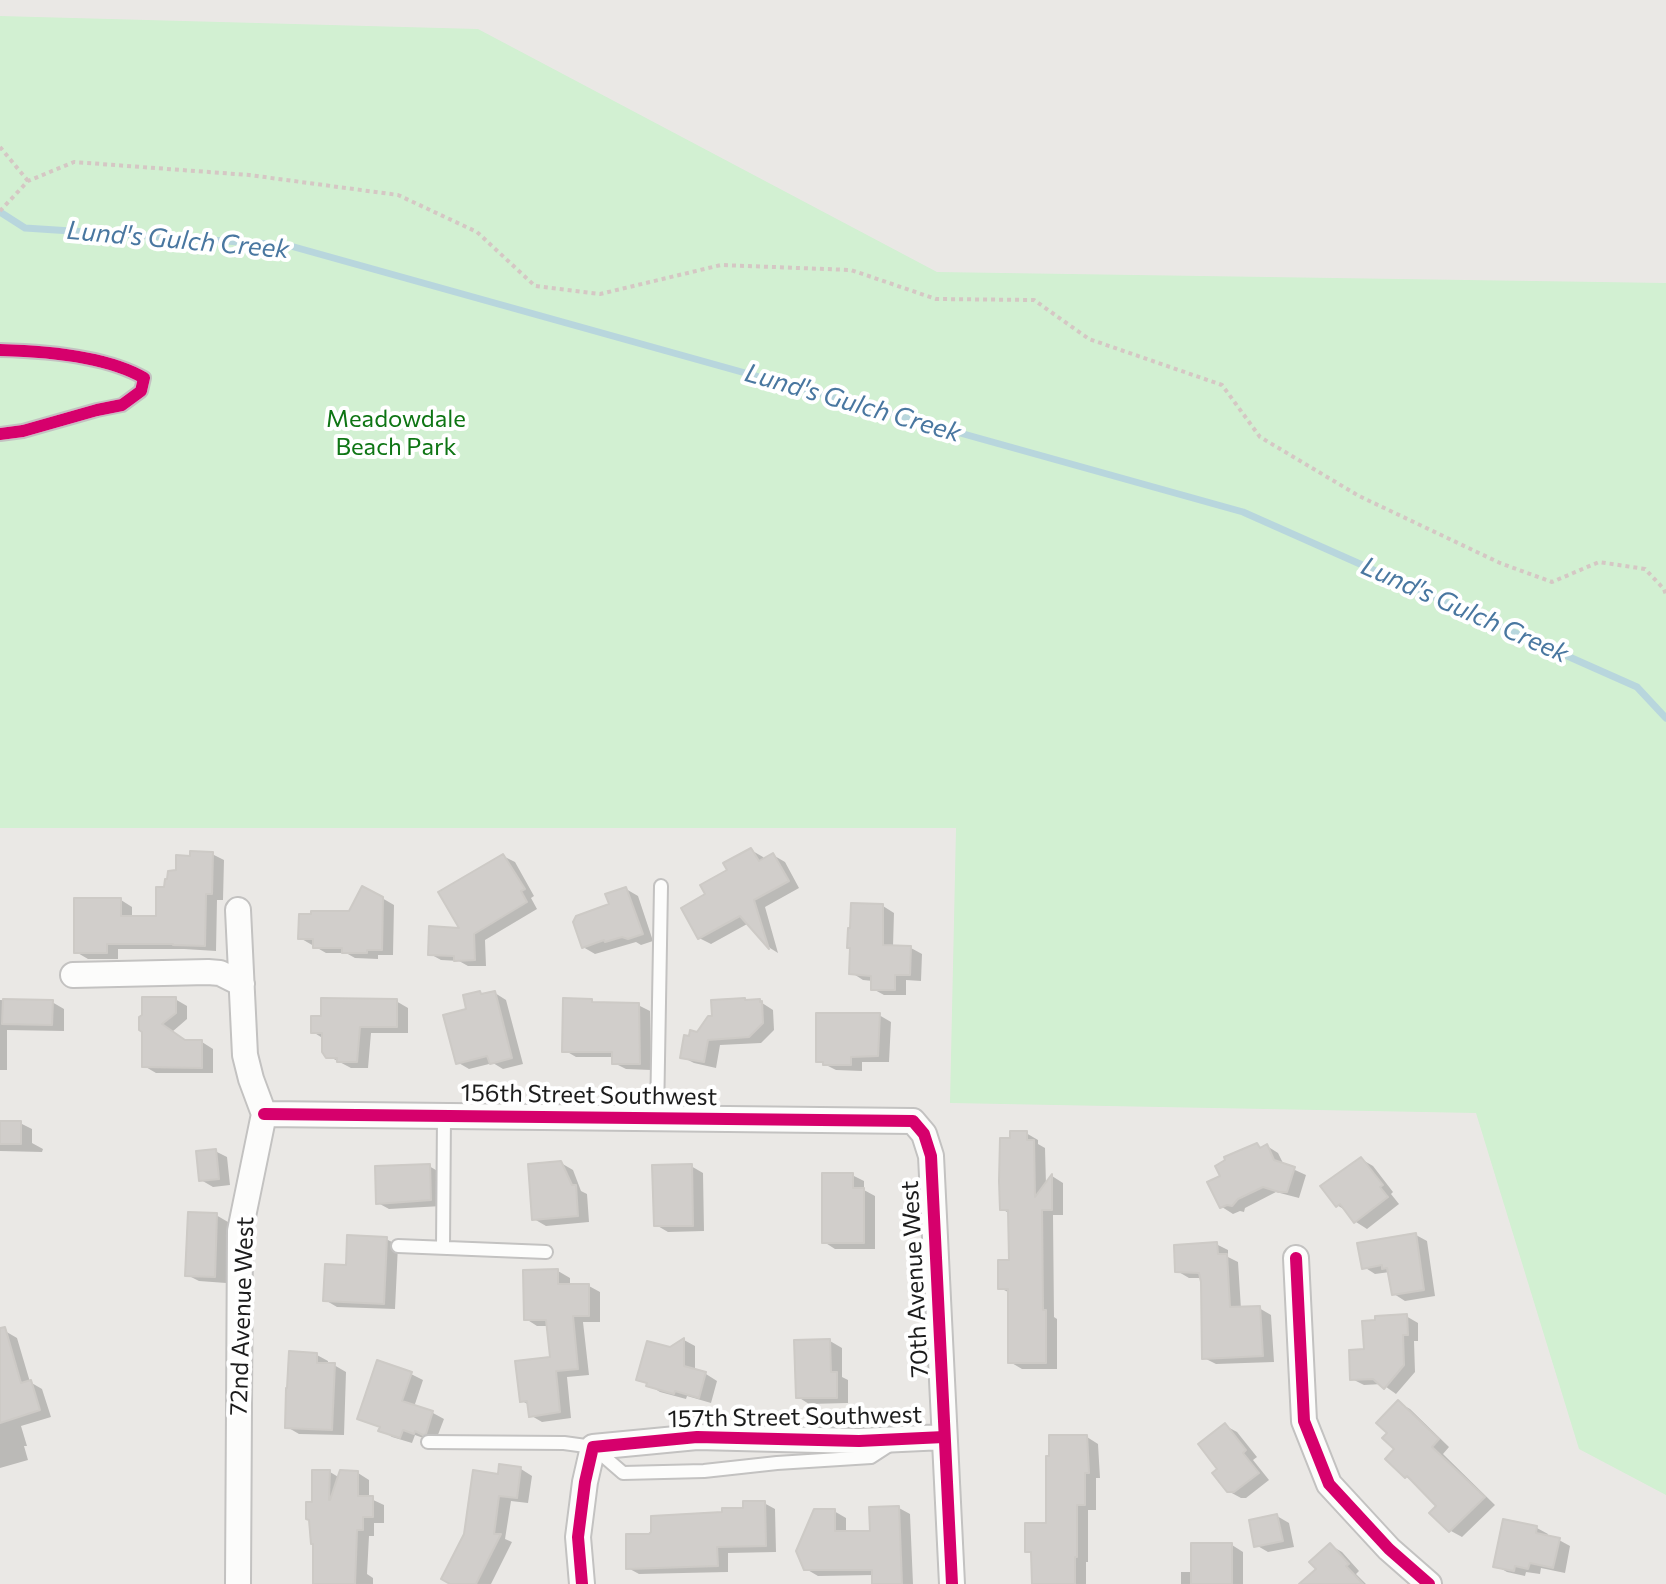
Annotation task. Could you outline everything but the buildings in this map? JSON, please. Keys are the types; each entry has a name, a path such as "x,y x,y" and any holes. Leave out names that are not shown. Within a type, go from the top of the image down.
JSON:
{"street":[{"path":"238,910 245,1055 264,1114"},
{"path":"73,975 208,972 220,973 242,984"},
{"name":"156th Street Southwest","path":"264,1114 913,1121"},
{"name":"72nd Avenue West","path":"238,1584 240,1231 264,1114"},
{"name":"70th Avenue West","path":"913,1121 924,1134 931,1156 952,1584"},
{"path":"1296,1258 1304,1421 1329,1484 1389,1549 1429,1584"},
{"name":"157th Street Southwest","path":"593,1447 697,1437 859,1441 944,1437"},
{"path":"582,1584 578,1537 593,1447"}],"lane":[{"path":"0,350 49,352 130,370 144,378 141,391 122,405 23,431 0,434"},
{"path":"657,1118 661,886"},
{"path":"443,1248 444,1115"},
{"path":"398,1246 546,1252"},
{"path":"428,1442 564,1443 593,1447 623,1473 704,1471 871,1457 897,1439"}],"path":[{"path":"0,147 28,181"},
{"path":"0,211 28,181 74,162 249,175 398,195 477,232 535,286 600,294 721,265 851,270 936,299 1034,300 1089,339 1222,385 1260,437 1359,496 1500,563 1552,582 1599,562 1645,569 1666,595"}],"green space":[{"name":"Meadowdale Beach Park","path":"0,16 478,29 937,272 1666,283 1666,1495 1579,1449 1476,1113 950,1103 956,828 0,828"}],"waterway":[{"name":"Lund's Gulch Creek","path":"0,212 25,228 287,245 1243,512 1637,687 1666,718"}],"cycle path":[{"path":"0,350 54,353 93,360 112,364 144,378 141,391 122,405 23,431 0,434"},
{"path":"264,1114 913,1121 924,1134 931,1156 952,1584"},
{"path":"1296,1258 1304,1421 1329,1484 1389,1549 1429,1584"},
{"path":"582,1584 578,1537 593,1447 697,1437 859,1441 944,1437"}]}
